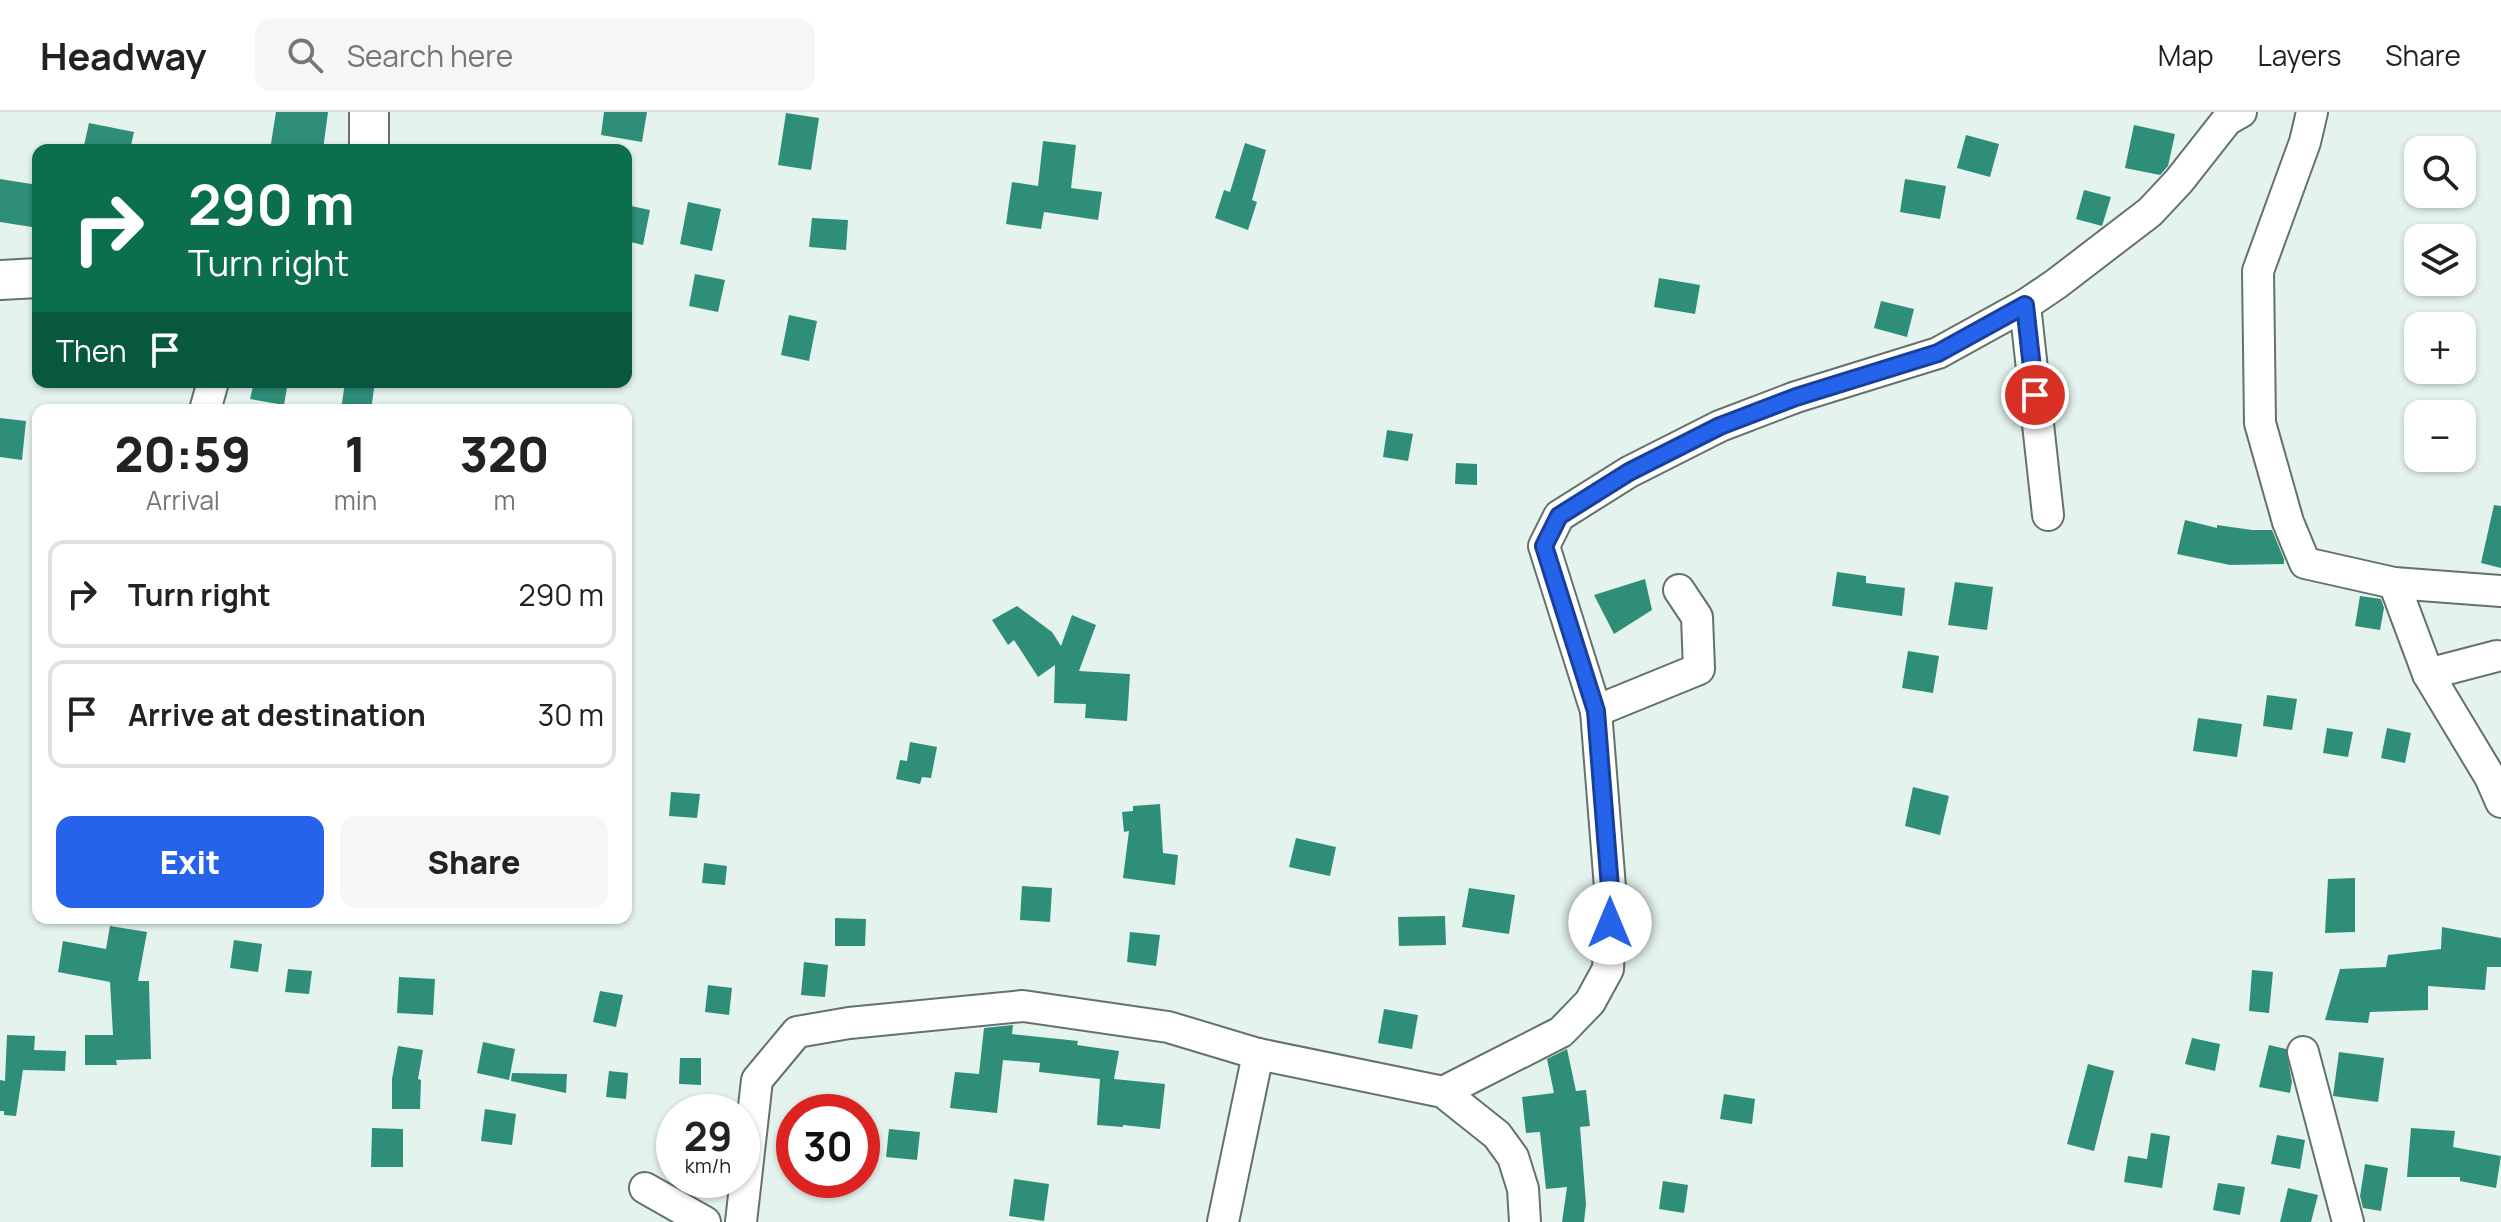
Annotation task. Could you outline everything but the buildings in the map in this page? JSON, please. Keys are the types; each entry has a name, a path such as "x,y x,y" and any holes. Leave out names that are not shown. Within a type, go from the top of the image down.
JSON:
{"main road":[{"path":"369,112 370,144"},
{"path":"0,280 32,278"}],"street":[{"path":"1443,1092 1561,1032 1590,1002 1608,969 1611,900 1596,711 1544,546 1559,516 1629,472 1720,426 1796,397 1938,353 2025,305 2150,212 2227,120 2241,112"},
{"path":"2312,112 2305,142 2258,271 2260,423 2288,522 2305,563 2394,583 2501,591"},
{"path":"2025,305 2048,515"},
{"path":"2394,583 2428,674 2490,777 2501,802"},
{"path":"1596,711 1699,669 1697,617 1679,590"},
{"path":"2428,674 2497,656"},
{"path":"741,1222 757,1080 797,1032 849,1023 1023,1006 1168,1027 1258,1054 1443,1092 1497,1135 1513,1157 1523,1189 1525,1222"},
{"path":"2303,1052 2348,1222"},
{"path":"1223,1222 1258,1054"},
{"path":"645,1188 705,1222"}],"route":[{"path":"1610,923 1611,900 1596,711 1544,546 1559,516 1629,472 1720,426 1796,397 1938,353 2025,305 2035,395"}]}
